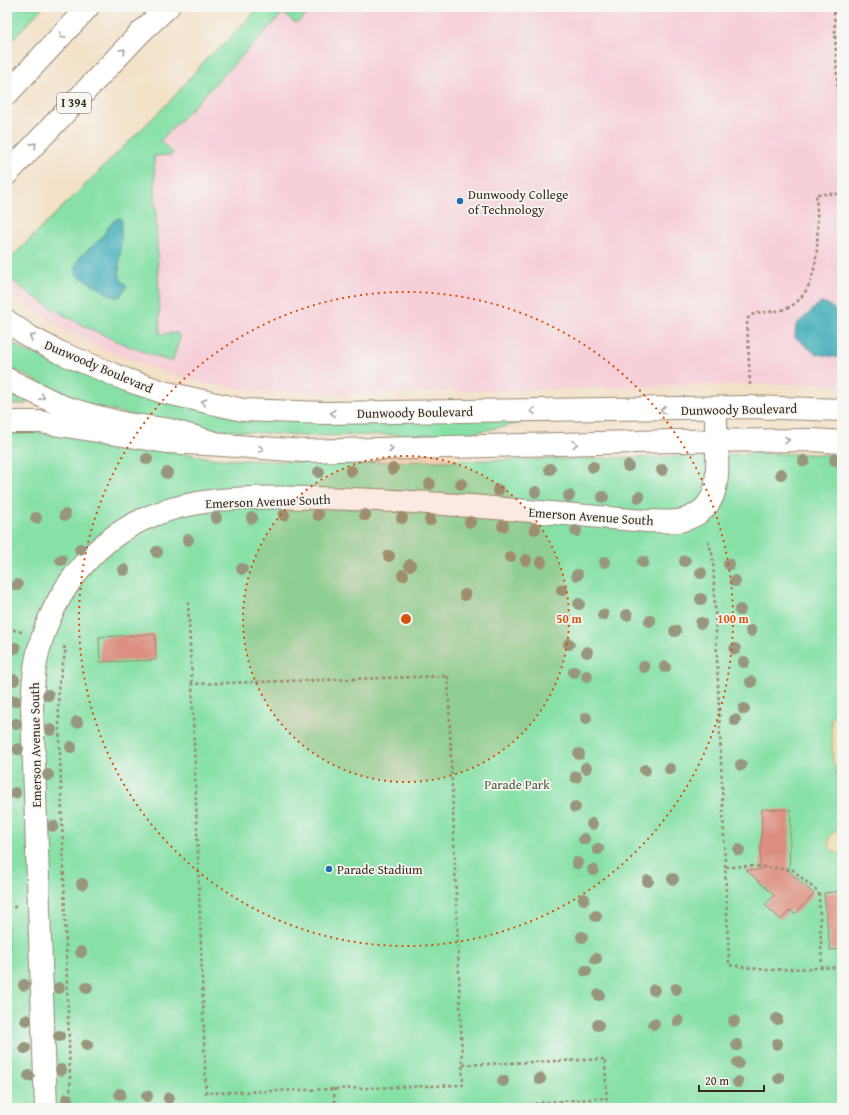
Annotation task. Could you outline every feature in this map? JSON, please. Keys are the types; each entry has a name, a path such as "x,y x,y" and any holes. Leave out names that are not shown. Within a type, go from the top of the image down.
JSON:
{"main road":[{"path":"7,94 88,7"},
{"name":"I 394","path":"7,174 141,32 161,7"},
{"path":"141,32 168,7"},
{"name":"Dunwoody Boulevard","path":"7,321 30,337 59,352 127,380 164,392 243,410 325,413 807,408 842,410"},
{"path":"7,379 64,407 126,424 170,430 223,445"},
{"name":"Emerson Avenue South","path":"46,1108 32,707 33,689 36,658 46,629 67,586 87,560 115,535 143,519 193,504 226,500 303,498 381,500 646,521 682,520 699,512 707,505 715,492 718,475 716,409"},
{"path":"7,422 40,422 167,442 303,451 716,441 813,440 842,442"}],"path":[{"path":"750,392 747,320 749,316 754,314 778,311 791,306 802,296 814,270 816,257 818,229 816,194 842,194 834,7"},
{"path":"708,540 713,557 729,966 766,970 842,967"},
{"path":"188,602 206,1093 462,1085 463,1065 448,676 192,684"},
{"path":"726,867 754,866 793,870 819,892 822,968"},
{"path":"7,907 22,907"},
{"path":"463,1065 605,1059 607,1108"},
{"path":"334,1088 335,1108"},
{"path":"511,1108 545,1102 607,1098"}],"shaded area":[{"name":"Dunwoody College of Technology","path":"269,7 842,7 842,385 760,384 349,394 251,390 202,383 168,373 107,351 53,323 7,290 7,253 15,261"}],"green space":[{"path":"7,7 43,7 7,45"},
{"path":"259,7 310,8 309,12 297,23 283,13 160,141 173,153 171,155 154,156 160,334 177,333 180,337 172,362 107,337 65,316 45,304 7,276 7,248 13,256 172,99 208,57 224,45"},
{"path":"7,339 26,351 145,395 522,417 521,423 472,433 303,436 222,430 142,418 78,402 7,366"},
{"path":"7,389 27,400 26,404 7,404"},
{"name":"Parade Park","path":"48,432 218,459 322,463 672,457 759,453 842,455 842,1108 7,1108 7,434"}],"sand":[{"path":"842,712 842,764 840,765 842,855 831,850 829,847 829,838 839,829 836,765 833,765 831,718"}],"water":[{"path":"119,218 122,220 119,273 121,280 127,286 120,297 114,297 77,275 76,267 79,258 102,237 111,223"},
{"path":"820,303 828,304 842,316 842,358 816,354 795,337 796,325"}],"building":[{"path":"155,634 156,660 100,662 99,637"},
{"path":"762,809 791,810 789,871 814,894 795,914 790,910 781,920 765,905 774,895 746,870 760,870"},
{"path":"842,891 842,949 830,950 824,893"}],"place":[{"name":"Dunwoody College of Technology","path":"460,201"},
{"name":"Parade Stadium","path":"329,869"}]}
